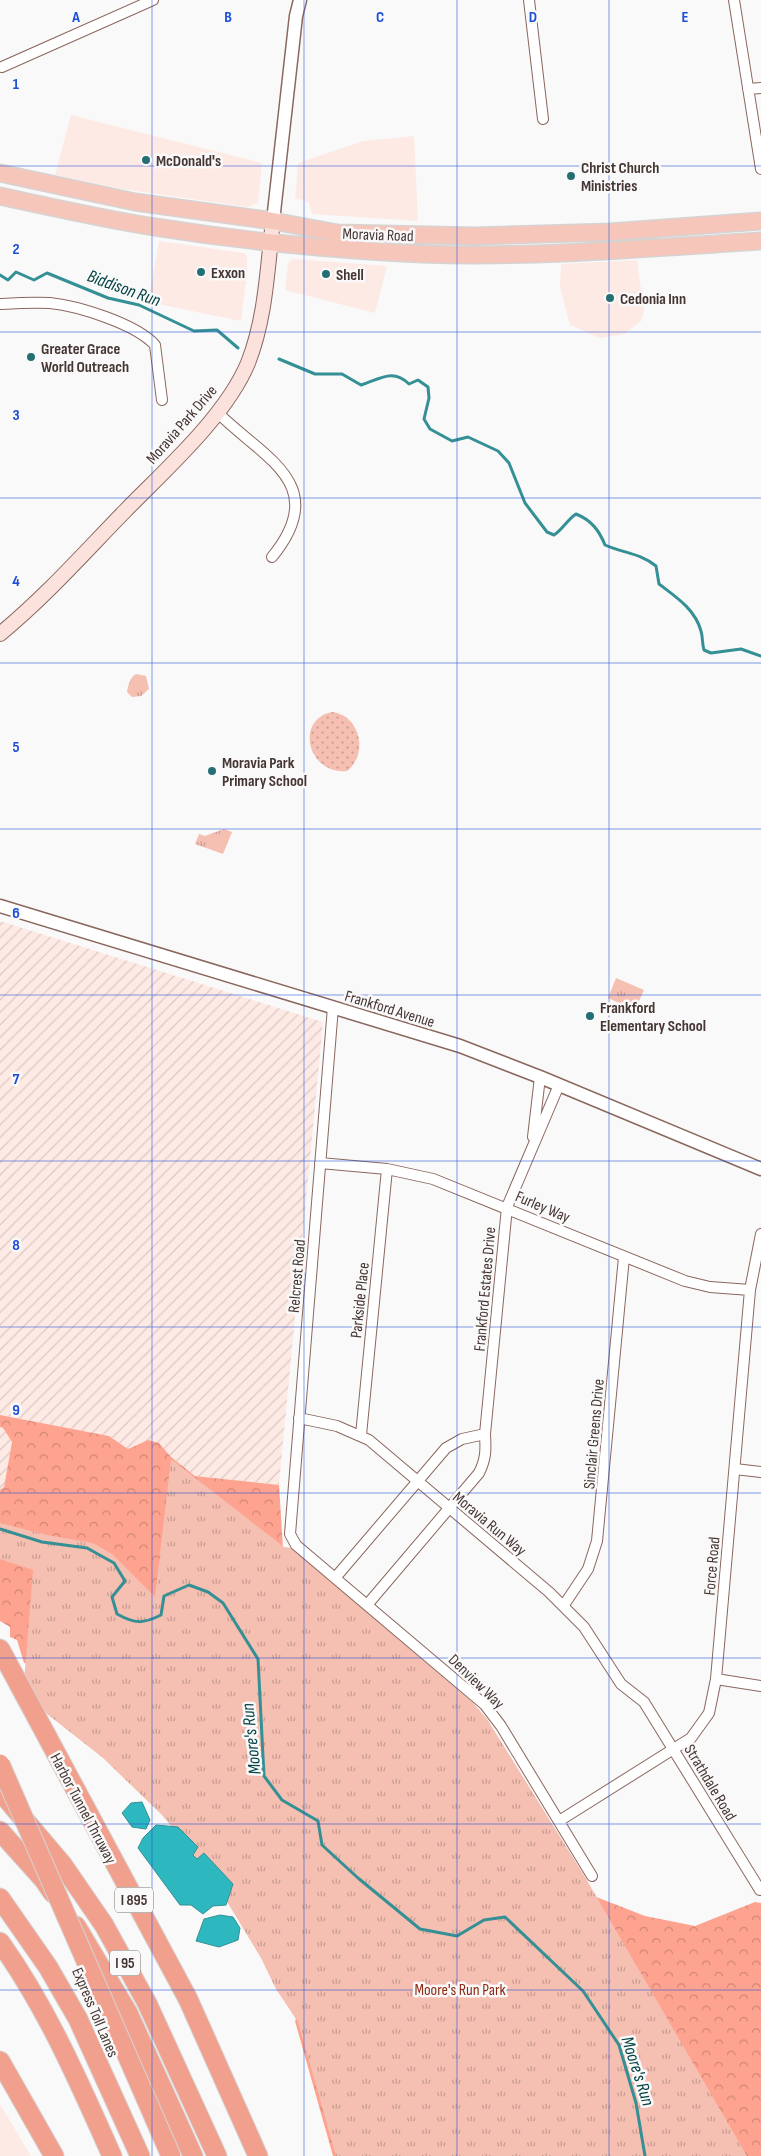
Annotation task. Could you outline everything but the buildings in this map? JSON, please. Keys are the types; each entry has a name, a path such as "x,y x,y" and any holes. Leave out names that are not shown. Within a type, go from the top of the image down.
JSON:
{"highway":[{"name":"Harbor Tunnel Thruway","path":"0,1649 188,1999 258,2156"},
{"name":"Express Toll Lanes","path":"0,1764 171,2156"},
{"name":"Express Toll Lanes","path":"0,1792 159,2156"},
{"name":"I 95","path":"0,1792 62,1864 104,1925 147,2004 217,2156"},
{"name":"Express Toll Lanes","path":"0,1831 44,1880 87,1941 128,2014 193,2156"},
{"name":"Express Toll Lanes","path":"0,1898 48,1967 78,2018 140,2156"},
{"path":"0,1942 36,1998 55,2033 112,2156"},
{"path":"0,2061 54,2156"}],"main road":[{"name":"Moravia Road","path":"0,172 135,202 273,221 337,233 474,236 610,232 761,221"},
{"name":"Moravia Road","path":"0,196 154,227 270,242 374,251 472,255 619,250 761,241"},
{"name":"Moravia Park Drive","path":"0,634 34,606 169,467 217,412 239,381 262,321 268,281 273,221"}],"street":[{"path":"2,68 152,0"},
{"name":"Moravia Park Drive","path":"273,221 296,16 300,0"},
{"path":"529,0 543,119"},
{"path":"734,0 761,169"},
{"path":"748,89 761,88"},
{"path":"0,304 31,302 60,305 105,317 141,333 155,345 162,400"},
{"path":"217,412 272,459 292,489 294,509 292,528 272,557"},
{"name":"Frankford Avenue","path":"4,906 460,1046 540,1077 761,1169"},
{"name":"Relcrest Road","path":"296,1545 289,1528 333,1007"},
{"name":"Frankford Estates Drive","path":"531,1150 540,1077"},
{"name":"Frankford Estates Drive","path":"367,1605 479,1473 485,1461 487,1451 485,1434 507,1207 559,1085"},
{"name":"Furley Way","path":"320,1163 387,1169 449,1184 624,1257 692,1283 710,1287 750,1290"},
{"name":"Parkside Place","path":"361,1435 387,1169"},
{"name":"Force Road","path":"558,1821 691,1738 709,1713 716,1679 750,1290 761,1234"},
{"name":"Sinclair Greens Drive","path":"564,1605 588,1569 597,1541 624,1257"},
{"name":"Moravia Run Way","path":"298,1418 326,1423 361,1435 417,1480 564,1605 592,1638 621,1684 632,1693"},
{"path":"335,1578 446,1448 462,1439 485,1434"},
{"path":"735,1468 761,1472"},
{"name":"Denview Way","path":"296,1545 485,1705 501,1726 592,1876"},
{"path":"716,1679 761,1686"},
{"name":"Strathdale Road","path":"632,1693 644,1702 760,1890"}],"shaded area":[{"path":"71,115 262,163 258,203 248,207 122,189 55,175"},
{"path":"414,136 418,221 312,214 309,203 304,200 295,199 298,163 363,141"},
{"path":"159,241 244,253 247,256 247,273 241,321 148,302"},
{"path":"293,259 387,266 375,313 285,290 288,263"},
{"path":"637,260 644,310 641,321 624,334 600,338 570,325 560,287 561,264"},
{"path":"0,921 323,1022 279,1485 195,1476 171,1457 159,1443 128,1449 109,1436 0,1415"},
{"path":"0,1427 3,1428 12,1442 4,1487 0,1490"},
{"path":"0,2104 31,2156 0,2156"}],"green space":[{"path":"136,674 146,676 149,689 141,696 132,697 127,692 131,679"},
{"path":"332,712 342,715 349,720 358,736 358,755 354,764 347,771 334,770 323,765 315,756 311,746 310,735 313,725 320,717"},
{"path":"224,829 232,832 223,854 195,844 199,834 205,836"},
{"path":"616,978 644,990 635,1010 608,998"},
{"name":"Moore's Run Park","path":"0,1415 109,1436 128,1449 148,1440 159,1443 171,1457 195,1476 279,1485 283,1548 586,1893 645,1916 695,1926 755,1902 761,1903 761,2156 333,2156 295,2021 339,1947 37,1664 24,1663 17,1640 10,1637 10,1627 0,1621 0,1490 4,1487 12,1442 3,1428 0,1427"},
{"name":"Moore's Run Park","path":"171,1459 284,1547 292,1548 473,1703 487,1719 585,1877 747,2156 336,2156 298,2022 276,1989 261,1958 226,1900 162,1815 103,1758 23,1695 33,1570 0,1559 0,1523 47,1535 93,1543 112,1554 155,1597"}],"water":[{"path":"142,1802 150,1820 146,1829 132,1827 122,1813 131,1803"},
{"path":"156,1825 178,1827 198,1847 193,1855 197,1859 204,1853 233,1884 226,1905 213,1906 203,1914 191,1905 180,1905 138,1848 143,1838"},
{"path":"220,1915 233,1917 240,1928 238,1940 219,1947 196,1941 204,1919"}],"waterway":[{"name":"Biddison Run","path":"0,275 8,280 16,272 34,280 47,273 108,298 139,305 194,331 217,330 238,348"},
{"name":"Biddison Run","path":"279,359 315,374 342,374 361,385 386,376 403,379 409,384 418,380 428,387 429,398 424,419 430,429 452,441 468,437 498,451 509,463 525,503 547,532 554,535 576,514 581,516 594,526 605,545 638,556 656,566 659,584 684,604 694,616 701,631 704,650 711,653 741,649 761,656"},
{"name":"Moore's Run","path":"0,1529 42,1542 87,1548 114,1563 125,1581 112,1597 117,1614 129,1620 139,1622 161,1615 164,1596 189,1585 208,1592 223,1603 258,1659 264,1776 282,1800 318,1821 322,1845 358,1878 420,1929 457,1936 484,1920 505,1917 583,1991 619,2045 636,2103 645,2156"}],"place":[{"name":"McDonald's","path":"146,160"},
{"name":"Christ Church Ministries","path":"571,176"},
{"name":"Exxon","path":"201,272"},
{"name":"Shell","path":"326,274"},
{"name":"Cedonia Inn","path":"610,298"},
{"name":"Greater Grace World Outreach","path":"31,357"},
{"name":"Moravia Park Primary School","path":"212,771"},
{"name":"Frankford Elementary School","path":"590,1016"}]}
